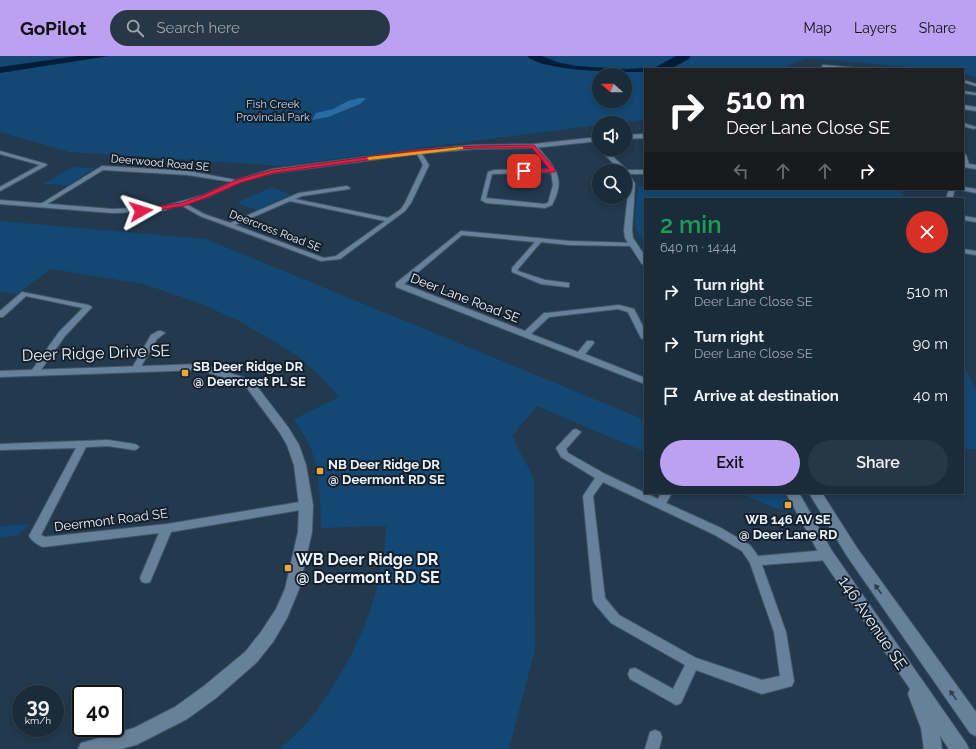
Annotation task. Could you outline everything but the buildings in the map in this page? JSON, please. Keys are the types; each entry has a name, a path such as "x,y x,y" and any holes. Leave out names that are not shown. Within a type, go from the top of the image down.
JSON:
{"street":[{"path":"823,66 846,68"},
{"path":"964,81 976,84"},
{"path":"964,92 974,94 976,91"},
{"path":"964,107 976,109"},
{"path":"964,124 974,128"},
{"path":"632,137 644,136"},
{"path":"0,202 112,211 141,211 182,204 206,196 238,182 273,171 418,152 474,147 534,146 592,140"},
{"path":"534,146 554,170 558,178 555,193 550,204 545,206 486,201 483,199 490,173 554,170"},
{"path":"0,152 44,164 0,189"},
{"name":"Deercross Road SE","path":"182,204 202,215 323,260 338,258 403,210 408,203 426,164 418,152"},
{"path":"0,157 7,154"},
{"path":"609,156 618,164"},
{"path":"965,165 976,167"},
{"name":"Deerwood Road SE","path":"42,205 102,168 188,174 238,182"},
{"path":"632,171 644,172"},
{"path":"161,176 166,172"},
{"path":"231,225 301,194 347,188"},
{"path":"964,189 976,191"},
{"path":"289,199 390,220"},
{"path":"630,204 628,230 632,244 644,261"},
{"path":"964,218 976,220"},
{"name":"Deer Lane Road SE","path":"632,244 594,245 461,233 399,285 579,356 643,378"},
{"path":"540,240 514,269 515,272 544,282 566,285"},
{"path":"964,251 976,253"},
{"path":"0,315 25,294 88,307 62,334 35,372"},
{"path":"525,335 547,315 619,307 631,311 644,336"},
{"path":"136,368 154,337 161,333"},
{"path":"579,356 590,343"},
{"name":"Deer Ridge Drive SE","path":"0,374 136,368 201,367 248,382 293,445 300,465 306,505 305,532 292,589 282,613 267,637 251,658 210,692 181,713 136,736 87,749"},
{"path":"576,432 561,448 564,455 601,477 717,531 746,548 755,561 780,632 786,681 762,687 693,663 615,620 600,600 588,496 601,477"},
{"path":"0,447 108,443 134,446"},
{"name":"Deermont Road SE","path":"83,444 35,536 43,542 167,528 306,505"},
{"path":"660,504 666,494"},
{"name":"146 Avenue SE","path":"793,494 827,555 960,749"},
{"name":"146 Avenue SE","path":"816,494 852,552 976,727"},
{"path":"146,578 167,528"},
{"path":"755,561 827,555"},
{"path":"635,674 676,698 693,663"},
{"path":"910,678 928,724 933,749"}],"green space":[{"name":"Fish Creek Provincial Park","path":"0,56 976,56 976,77 964,74 964,68 919,68 807,58 782,68 644,68 644,120 632,121 632,116 592,116 592,126 281,166 69,152 0,132"},
{"path":"72,167 95,168 69,185 43,184"},
{"path":"638,186 644,186 644,190 902,190 903,198 644,198 644,242 637,232 635,222"},
{"path":"272,187 290,195 257,210 236,203"},
{"path":"0,221 206,239 644,420 644,452 537,406 512,436 534,479 535,650 509,749 280,749 312,717 344,667 363,629 376,590 381,569 386,526 321,528 319,488 314,458 305,437 294,419 339,397 322,378 298,356 241,322 202,304 143,284 51,269 17,294 0,292"},
{"path":"964,365 976,390 976,449 964,449"},
{"path":"741,494 785,494 795,512 777,509"},
{"path":"30,524 18,535 0,538 0,526"}],"shaded area":[{"path":"77,56 109,56 0,73 0,67"},
{"path":"527,56 542,56 557,62 576,66 610,68 592,68 592,71 547,65 535,61"},
{"path":"676,56 690,56 689,59 672,68 644,68 644,72 632,72 632,69 656,67"},
{"path":"366,98 360,104 328,117 312,120 316,113 333,109 348,101"}],"slow traffic":[{"path":"369,158 461,148"}],"place":[{"name":"SB Deer Ridge DR @ Deercrest PL SE","path":"185,373"},
{"name":"NB Deer Ridge DR @ Deermont RD SE","path":"320,471"},
{"name":"WB 146 AV SE @ Deer Lane RD","path":"788,505"},
{"name":"WB Deer Ridge DR @ Deermont RD SE","path":"288,568"}],"route":[{"path":"141,211 161,209 182,204 206,196 238,182 273,171 418,152 474,147 534,146 554,170 524,171"}]}
